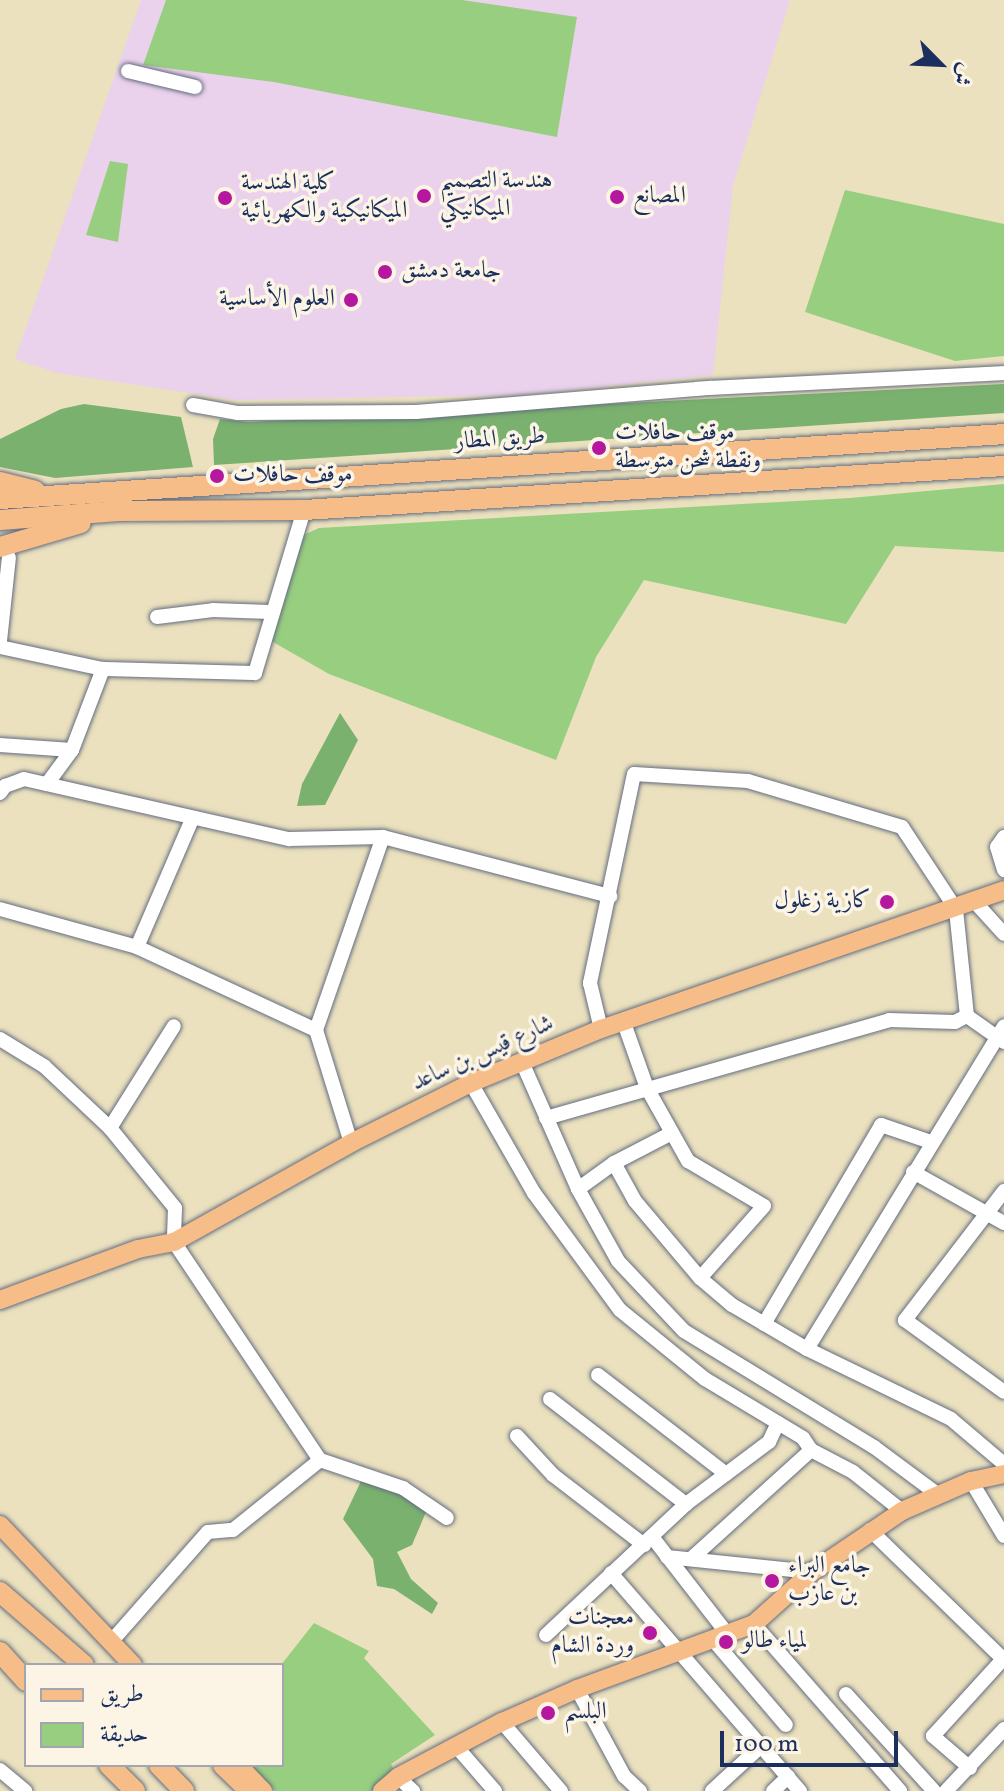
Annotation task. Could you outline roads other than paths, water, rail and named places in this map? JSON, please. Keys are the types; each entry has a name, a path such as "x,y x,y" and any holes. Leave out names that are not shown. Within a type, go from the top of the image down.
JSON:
{"highway":[{"name":"طريق المطار","path":"0,499 1004,434"},
{"path":"0,520 119,511 304,510 1004,466"},
{"path":"0,482 58,495"},
{"path":"4,552 119,511"},
{"path":"0,1592 82,1663"},
{"path":"0,1598 62,1663"},
{"path":"0,1652 24,1679"},
{"path":"98,1767 117,1791"},
{"path":"111,1767 135,1791"},
{"path":"161,1767 184,1791"},
{"path":"233,1767 250,1791"}],"main road":[{"name":"شارع قيس بن ساعد","path":"0,1300 138,1249 174,1242 351,1143 471,1083 601,1029 1004,890"},
{"path":"382,1791 398,1777 502,1722 577,1689 722,1639 754,1624 812,1572 870,1530 937,1494 971,1481 1004,1474"},
{"path":"0,1525 131,1663"},
{"path":"233,1767 263,1791"}],"street":[{"path":"128,71 195,87"},
{"path":"193,405 238,413 416,412 711,388 1004,373"},
{"path":"0,647 103,669 255,673 262,664 270,612 304,510"},
{"path":"0,638 4,552"},
{"path":"157,617 213,610 270,612"},
{"path":"47,784 72,750 103,669"},
{"path":"0,745 72,750"},
{"path":"601,1029 590,983 634,774 748,781 902,827 956,909 967,1016"},
{"path":"0,793 5,786 24,779 289,839 383,837 610,896"},
{"path":"137,947 192,819"},
{"path":"351,1143 316,1030 383,837"},
{"path":"1004,837 997,847 1004,870"},
{"path":"975,902 1004,934"},
{"path":"0,909 137,947 316,1030"},
{"path":"807,1349 931,1142 1001,1035 967,1016"},
{"path":"546,1118 889,1020 955,1022 967,1016"},
{"path":"624,1023 647,1088 670,1134 688,1161 764,1206 700,1278"},
{"path":"110,1128 174,1026"},
{"path":"0,1039 44,1066 110,1128 175,1208 174,1242 235,1340 320,1460 403,1488 447,1518"},
{"path":"522,1062 578,1189 618,1261 684,1331 874,1447 937,1494"},
{"path":"471,1083 534,1193 620,1310 705,1379 803,1438 811,1450 853,1472 902,1511"},
{"path":"764,1324 881,1125 931,1142"},
{"path":"578,1189 614,1163 670,1134"},
{"path":"614,1163 635,1201 700,1278 764,1324 807,1349 951,1419 1004,1464"},
{"path":"913,1172 1004,1223"},
{"path":"1004,1191 905,1320 1004,1392"},
{"path":"598,1375 726,1474"},
{"path":"550,1399 686,1504"},
{"path":"546,1635 686,1504 769,1442 778,1423"},
{"path":"517,1436 553,1475 667,1557 722,1639 786,1725"},
{"path":"692,1558 811,1450"},
{"path":"110,1643 208,1532 233,1530 320,1460"},
{"path":"971,1481 1004,1536"},
{"path":"870,1530 1004,1658 933,1736 970,1768"},
{"path":"667,1557 812,1572"},
{"path":"611,1573 800,1791"},
{"path":"754,1624 900,1791"},
{"path":"577,1689 624,1776 640,1791"},
{"path":"846,1694 934,1791"},
{"path":"502,1722 561,1791"},
{"path":"946,1791 1004,1729"},
{"path":"455,1745 495,1791"},
{"path":"712,1791 762,1745"},
{"path":"0,1770 25,1791"},
{"path":"398,1777 413,1791"},
{"path":"773,1791 788,1777"}],"place":[{"name":"هندسة التصميم الميكانيكي","path":"424,196"},
{"name":"المصانع","path":"617,197"},
{"name":"كلية الهندسة الميكانيكية والكهربائية","path":"225,198"},
{"name":"جامعة دمشق","path":"385,272"},
{"name":"العلوم الأساسية","path":"351,300"},
{"name":"موقف حافلات ونقطة شحن متوسطة","path":"599,448"},
{"name":"موقف حافلات","path":"217,476"},
{"name":"كازية زغلول","path":"887,902"},
{"name":"جامع البراء بن عازب","path":"772,1581"},
{"name":"معجنات وردة الشام","path":"650,1633"},
{"name":"لمياء طالو","path":"726,1642"},
{"name":"البلسم","path":"548,1713"}]}
